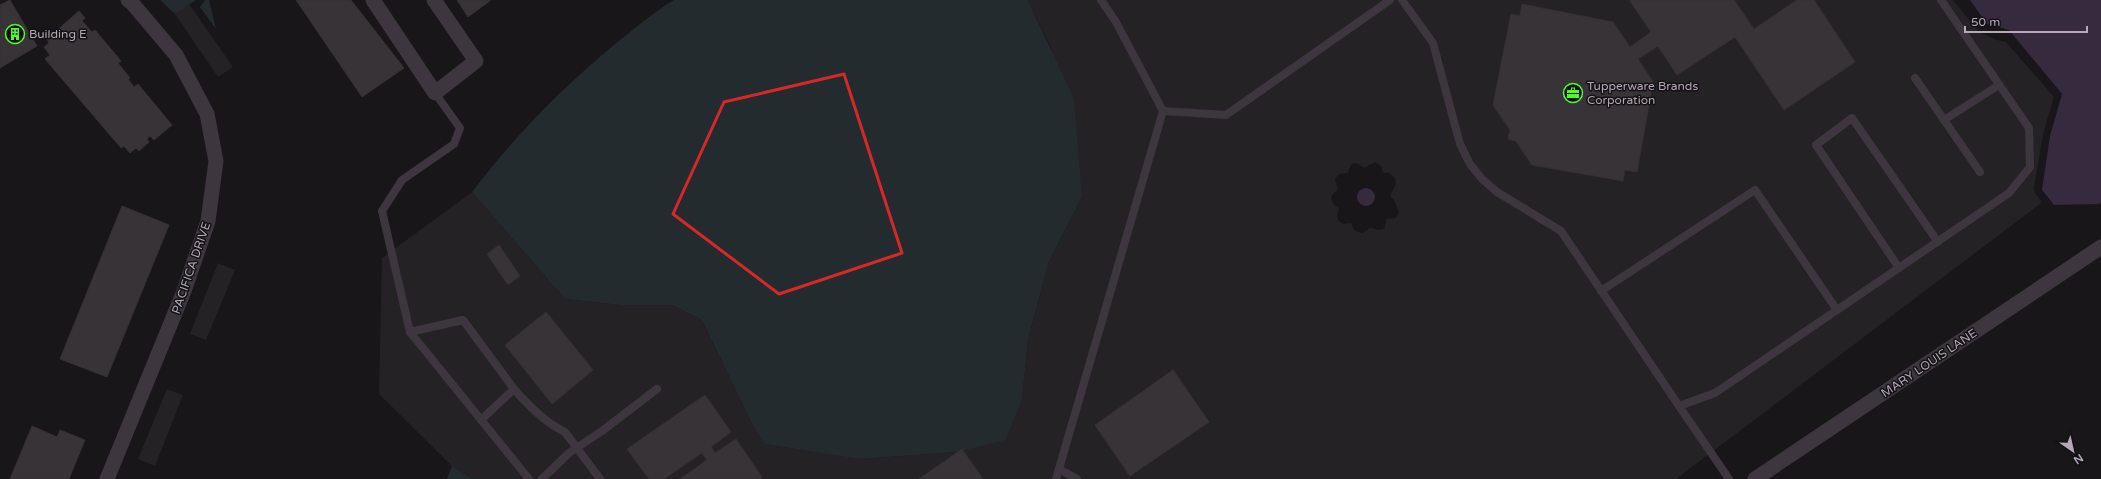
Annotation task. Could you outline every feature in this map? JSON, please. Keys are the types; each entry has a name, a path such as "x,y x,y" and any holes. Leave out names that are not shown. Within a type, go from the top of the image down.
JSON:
{"street":[{"name":"PACIFICA DRIVE","path":"107,479 184,291 206,228 216,161 207,114 176,55 132,2 128,0"},
{"path":"373,0 435,93 476,61 434,0"},
{"name":"MARY LOUIS LANE","path":"1755,479 2101,247"}],"lane":[{"path":"1056,479 1163,111 1116,22 1101,0"},
{"path":"1163,111 1226,115 1390,0"},
{"path":"1402,0 1433,43 1460,144 1470,164 1482,179 1497,192 1560,231 1729,479"},
{"path":"1679,406 1715,393 1938,242 2009,193 2030,167 2029,128 1941,0"},
{"path":"1915,78 1980,172"},
{"path":"1944,120 1999,85"},
{"path":"435,93 460,128 454,144 402,180 382,211 410,332 529,479"},
{"path":"1899,268 1816,145 1852,118 1938,242"},
{"path":"1601,290 1755,190 1837,310"},
{"path":"410,332 463,320 514,389 527,404 557,428 565,432 578,447 600,479"},
{"path":"481,420 514,389"},
{"path":"542,479 578,447 602,431 657,389"},
{"path":"1059,469 1077,479"}],"highlighted area":[{"path":"844,74 902,253 779,294 673,214 724,102"}],"shaded area":[{"path":"160,0 196,0 175,14"},
{"path":"205,0 209,0 216,29 200,7"},
{"path":"674,0 1028,0 1074,99 1082,197 1048,264 1028,340 1022,400 1005,440 957,452 859,459 765,444 751,422 702,320 672,305 620,305 565,299 472,192 523,131 560,93 620,40 653,14"},
{"path":"1028,0 1953,0 1979,32 1997,40 2006,42 2054,97 2043,134 2034,188 2035,193 2041,201 2040,204 1676,479 473,479 452,466 379,394 382,258 472,192 565,299 620,305 672,305 702,320 751,422 766,444 860,459 957,452 1022,400 1028,340 1048,264 1082,197 1051,48","holes":["1375,162 1381,166 1383,173 1390,173 1395,178 1396,184 1390,196 1394,200 1399,212 1396,218 1387,219 1384,229 1379,230 1370,228 1363,233 1358,232 1354,230 1351,223 1343,224 1338,220 1337,215 1339,208 1334,205 1331,199 1332,195 1338,189 1335,179 1339,174 1348,173 1350,166 1354,163 1359,164 1364,168"]},
{"path":"1970,0 2101,0 2101,202 2099,204 2054,205 2042,190 2050,136 2062,94 2009,30 1987,24"},
{"path":"189,4 233,67 218,77 175,14"},
{"path":"1366,188 1372,191 1375,197 1372,203 1366,206 1360,203 1357,197 1360,191"},
{"path":"218,263 235,270 206,340 190,334"},
{"path":"167,389 183,395 155,466 138,459"},
{"path":"452,466 473,479 447,479"}],"building":[{"name":"Building E","path":"10,0 37,46 0,68 0,5"},
{"path":"296,0 351,0 404,68 362,97"},
{"path":"457,0 491,0 468,17"},
{"name":"Tupperware Brands Corporation","path":"1734,0 1754,29 1797,0 1814,0 1855,62 1784,110 1735,37 1677,75 1658,46 1638,59 1653,82 1637,172 1625,170 1623,181 1532,165 1516,141 1508,139 1510,130 1493,105 1511,14 1520,16 1522,4 1613,22 1630,47 1651,32 1630,1"},
{"path":"79,11 85,18 82,21 92,32 95,30 121,61 118,63 130,78 128,79 134,87 138,84 172,125 154,140 150,136 147,139 149,142 139,151 136,148 130,153 124,146 121,148 45,59 50,55 44,47 49,43 47,39"},
{"path":"122,206 169,225 107,377 60,359"},
{"path":"499,245 520,276 508,285 487,254"},
{"path":"546,312 593,370 552,404 505,345"},
{"path":"1173,370 1209,422 1130,476 1095,425"},
{"path":"705,395 731,432 711,447 715,453 736,439 762,477 760,479 680,479 707,460 702,453 664,479 649,479 627,449"},
{"path":"32,426 57,437 60,430 85,440 69,479 10,479"},
{"path":"962,449 983,479 919,479"}],"place":[{"name":"Building E","path":"15,34"},
{"name":"Tupperware Brands Corporation","path":"1573,93"}]}
